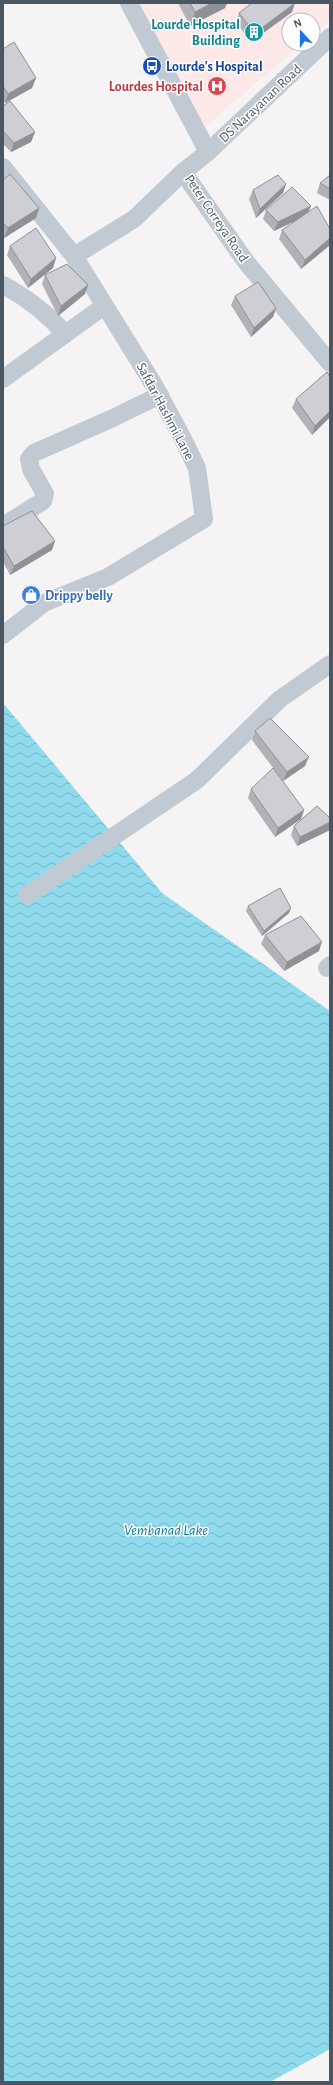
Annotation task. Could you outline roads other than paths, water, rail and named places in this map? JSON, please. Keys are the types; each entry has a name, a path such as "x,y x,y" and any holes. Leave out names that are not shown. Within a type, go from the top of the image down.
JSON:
{"street":[{"path":"129,3 208,152"},
{"name":"DS Narayanan Road","path":"208,152 330,37"},
{"name":"Peter Correya Road","path":"208,152 183,172 246,262 330,363"},
{"name":"Safdar Hashmi Lane","path":"3,167 74,256 160,395 197,468 204,519 108,577 44,603 3,635"},
{"path":"74,256 134,218 183,172"},
{"path":"3,285 27,298 54,320 65,334"},
{"path":"3,379 104,306"},
{"path":"3,526 43,501 46,494 31,469 29,459 34,452 113,418 160,395"},
{"path":"28,895 197,780 280,699 330,664"}],"water":[{"name":"Vembanad Lake","path":"3,703 162,893 330,1011 330,2049 270,2082 3,2082"}],"place":[{"name":"Lourde Hospital Building","path":"254,32"},
{"name":"Lourde's Hospital","path":"152,66"},
{"name":"Lourdes Hospital","path":"217,86"},
{"name":"Drippy belly","path":"31,595"}]}
